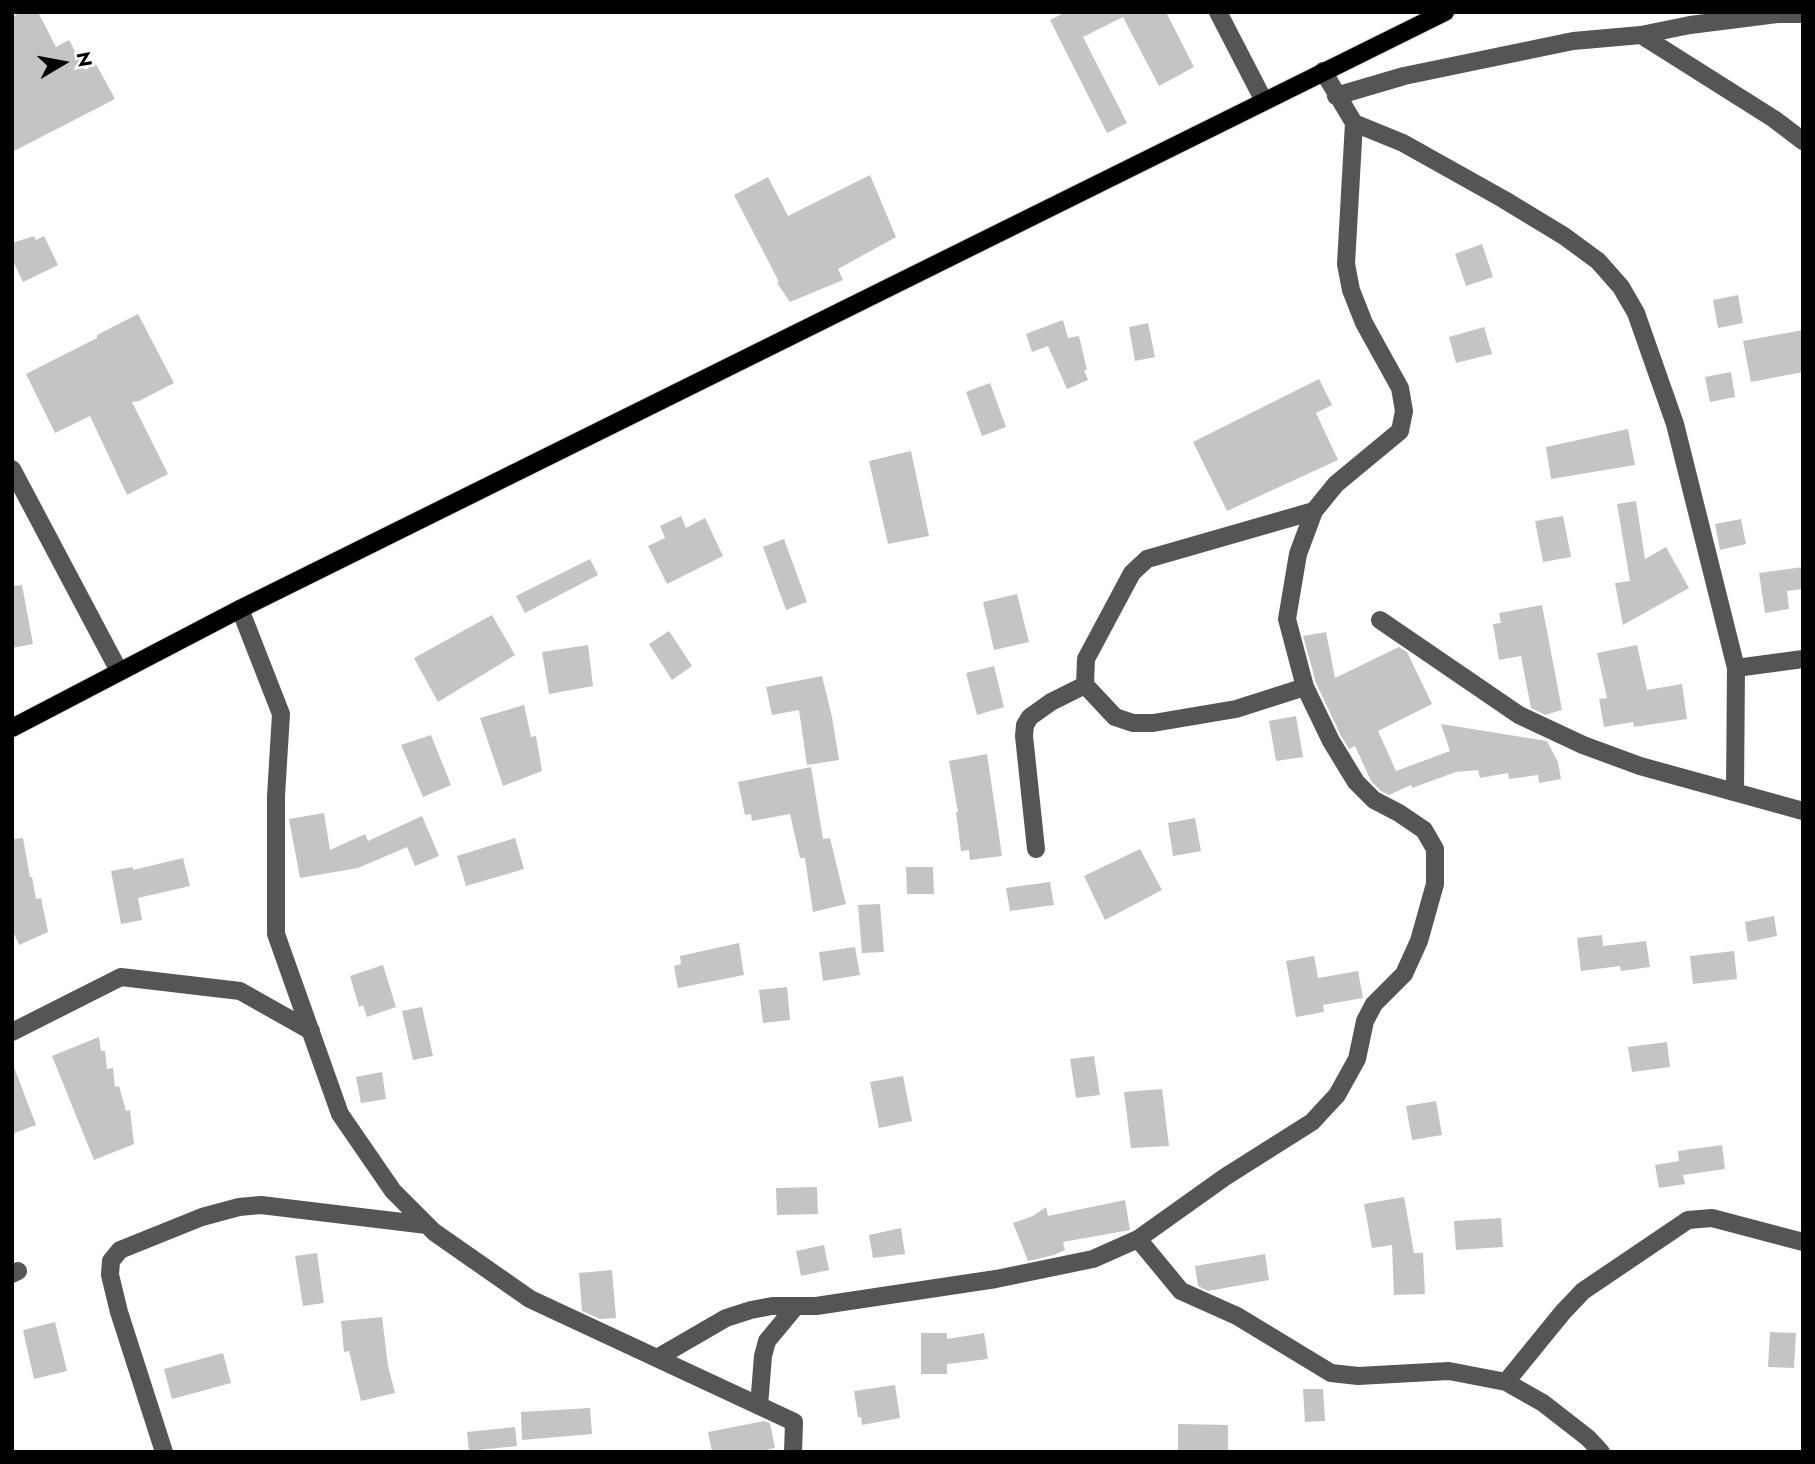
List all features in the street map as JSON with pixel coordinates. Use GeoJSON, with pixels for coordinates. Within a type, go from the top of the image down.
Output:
{"type":"FeatureCollection","features":[{"type":"Feature","properties":{"kind":"main road"},"geometry":{"type":"LineString","coordinates":[[12,728],[240,609],[1445,12]]}},
{"type":"Feature","properties":{"kind":"street"},"geometry":{"type":"LineString","coordinates":[[1219,12],[1264,101]]}},
{"type":"Feature","properties":{"kind":"street"},"geometry":{"type":"LineString","coordinates":[[1336,96],[1404,76],[1573,41],[1641,35],[1690,25],[1803,13]]}},
{"type":"Feature","properties":{"kind":"street"},"geometry":{"type":"LineString","coordinates":[[1641,35],[1774,118],[1803,141]]}},
{"type":"Feature","properties":{"kind":"street"},"geometry":{"type":"LineString","coordinates":[[1323,71],[1354,123],[1403,143],[1503,198],[1598,261],[1621,286],[1636,313],[1675,424],[1736,668],[1735,791]]}},
{"type":"Feature","properties":{"kind":"street"},"geometry":{"type":"LineString","coordinates":[[657,1358],[726,1318],[751,1310],[816,1306],[996,1279],[1093,1259],[1138,1239],[1225,1177],[1312,1122],[1337,1095],[1357,1059],[1365,1021],[1374,1004],[1404,974],[1419,941],[1435,884],[1435,849],[1424,830],[1374,800],[1356,782],[1331,741],[1305,687],[1287,619],[1298,554],[1314,511],[1336,484],[1400,430],[1404,411],[1400,388],[1364,323],[1351,289],[1346,264],[1354,123]]}},
{"type":"Feature","properties":{"kind":"street"},"geometry":{"type":"LineString","coordinates":[[12,469],[119,671]]}},
{"type":"Feature","properties":{"kind":"street"},"geometry":{"type":"LineString","coordinates":[[1305,687],[1236,709],[1153,723],[1133,723],[1115,717],[1085,685],[1086,659],[1132,573],[1147,559],[1314,511]]}},
{"type":"Feature","properties":{"kind":"street"},"geometry":{"type":"LineString","coordinates":[[240,609],[281,714],[276,796],[276,934],[340,1114],[393,1191],[427,1225],[530,1299],[794,1422],[793,1452]]}},
{"type":"Feature","properties":{"kind":"street"},"geometry":{"type":"LineString","coordinates":[[1380,620],[1519,715],[1583,745],[1640,766],[1803,811]]}},
{"type":"Feature","properties":{"kind":"street"},"geometry":{"type":"LineString","coordinates":[[1736,668],[1803,659]]}},
{"type":"Feature","properties":{"kind":"street"},"geometry":{"type":"LineString","coordinates":[[1036,849],[1025,725],[1030,717],[1051,702],[1085,685]]}},
{"type":"Feature","properties":{"kind":"street"},"geometry":{"type":"LineString","coordinates":[[12,1032],[121,977],[240,991],[311,1031]]}},
{"type":"Feature","properties":{"kind":"street"},"geometry":{"type":"LineString","coordinates":[[164,1452],[119,1312],[110,1275],[111,1261],[120,1250],[202,1217],[239,1207],[261,1205],[427,1225]]}},
{"type":"Feature","properties":{"kind":"street"},"geometry":{"type":"LineString","coordinates":[[1506,1382],[1583,1291],[1688,1220],[1712,1218],[1803,1242]]}},
{"type":"Feature","properties":{"kind":"street"},"geometry":{"type":"LineString","coordinates":[[1138,1239],[1181,1291],[1237,1316],[1331,1373],[1358,1376],[1449,1371],[1506,1382],[1543,1402],[1588,1438],[1601,1452]]}},
{"type":"Feature","properties":{"kind":"street"},"geometry":{"type":"LineString","coordinates":[[759,1406],[763,1356],[767,1341],[796,1306]]}},
{"type":"Feature","properties":{"kind":"building"},"geometry":{"type":"Polygon","coordinates":[[[22,12],[38,12],[56,47],[69,40],[85,70],[96,64],[115,99],[12,152],[12,17],[22,12]]]}},
{"type":"Feature","properties":{"kind":"building"},"geometry":{"type":"Polygon","coordinates":[[[1066,12],[1166,12],[1194,67],[1159,86],[1123,17],[1083,37],[1127,123],[1107,133],[1050,20],[1066,12]]]}},
{"type":"Feature","properties":{"kind":"building"},"geometry":{"type":"Polygon","coordinates":[[[870,175],[896,237],[838,269],[843,280],[790,302],[777,283],[779,282],[734,195],[768,177],[788,216],[870,175]]]}},
{"type":"Feature","properties":{"kind":"building"},"geometry":{"type":"Polygon","coordinates":[[[34,236],[36,240],[44,236],[58,265],[23,282],[12,259],[12,243],[34,236]]]}},
{"type":"Feature","properties":{"kind":"building"},"geometry":{"type":"Polygon","coordinates":[[[1482,244],[1493,277],[1466,286],[1455,254],[1482,244]]]}},
{"type":"Feature","properties":{"kind":"building"},"geometry":{"type":"Polygon","coordinates":[[[1738,295],[1743,323],[1718,328],[1713,300],[1738,295]]]}},
{"type":"Feature","properties":{"kind":"building"},"geometry":{"type":"Polygon","coordinates":[[[138,314],[174,383],[132,402],[168,474],[127,495],[90,416],[55,433],[26,374],[138,314]]]}},
{"type":"Feature","properties":{"kind":"building"},"geometry":{"type":"Polygon","coordinates":[[[1063,320],[1068,338],[1079,336],[1088,380],[1067,389],[1048,346],[1032,352],[1026,334],[1063,320]]]}},
{"type":"Feature","properties":{"kind":"building"},"geometry":{"type":"Polygon","coordinates":[[[1148,323],[1155,357],[1135,361],[1129,327],[1148,323]]]}},
{"type":"Feature","properties":{"kind":"building"},"geometry":{"type":"Polygon","coordinates":[[[1484,327],[1492,354],[1456,363],[1449,337],[1484,327]]]}},
{"type":"Feature","properties":{"kind":"building"},"geometry":{"type":"Polygon","coordinates":[[[1803,330],[1803,372],[1751,382],[1743,341],[1803,330]]]}},
{"type":"Feature","properties":{"kind":"building"},"geometry":{"type":"Polygon","coordinates":[[[1731,372],[1735,397],[1710,402],[1705,377],[1731,372]]]}},
{"type":"Feature","properties":{"kind":"building"},"geometry":{"type":"Polygon","coordinates":[[[1319,379],[1332,405],[1316,413],[1338,460],[1227,511],[1193,442],[1319,379]]]}},
{"type":"Feature","properties":{"kind":"building"},"geometry":{"type":"Polygon","coordinates":[[[990,383],[1006,427],[982,436],[966,392],[990,383]]]}},
{"type":"Feature","properties":{"kind":"building"},"geometry":{"type":"Polygon","coordinates":[[[1628,429],[1635,465],[1551,479],[1546,447],[1628,429]]]}},
{"type":"Feature","properties":{"kind":"building"},"geometry":{"type":"Polygon","coordinates":[[[911,451],[929,536],[888,544],[869,461],[911,451]]]}},
{"type":"Feature","properties":{"kind":"building"},"geometry":{"type":"Polygon","coordinates":[[[1636,501],[1645,559],[1666,547],[1689,588],[1623,625],[1615,583],[1630,581],[1617,504],[1636,501]]]}},
{"type":"Feature","properties":{"kind":"building"},"geometry":{"type":"Polygon","coordinates":[[[681,516],[686,528],[705,518],[723,556],[667,584],[648,546],[665,538],[660,526],[681,516]]]}},
{"type":"Feature","properties":{"kind":"building"},"geometry":{"type":"Polygon","coordinates":[[[1563,516],[1571,557],[1543,562],[1535,521],[1563,516]]]}},
{"type":"Feature","properties":{"kind":"building"},"geometry":{"type":"Polygon","coordinates":[[[1741,519],[1746,544],[1720,550],[1715,524],[1741,519]]]}},
{"type":"Feature","properties":{"kind":"building"},"geometry":{"type":"Polygon","coordinates":[[[784,539],[807,602],[786,610],[763,547],[784,539]]]}},
{"type":"Feature","properties":{"kind":"building"},"geometry":{"type":"Polygon","coordinates":[[[590,559],[598,575],[525,613],[516,596],[590,559]]]}},
{"type":"Feature","properties":{"kind":"building"},"geometry":{"type":"Polygon","coordinates":[[[1803,567],[1803,589],[1787,591],[1789,609],[1765,613],[1759,573],[1803,567]]]}},
{"type":"Feature","properties":{"kind":"building"},"geometry":{"type":"Polygon","coordinates":[[[22,585],[33,644],[12,648],[12,586],[22,585]]]}},
{"type":"Feature","properties":{"kind":"building"},"geometry":{"type":"Polygon","coordinates":[[[1017,594],[1029,642],[994,650],[983,602],[1017,594]]]}},
{"type":"Feature","properties":{"kind":"building"},"geometry":{"type":"Polygon","coordinates":[[[1542,605],[1562,710],[1545,715],[1531,708],[1521,656],[1499,660],[1493,624],[1501,623],[1499,613],[1542,605]]]}},
{"type":"Feature","properties":{"kind":"building"},"geometry":{"type":"Polygon","coordinates":[[[492,615],[515,655],[438,702],[414,658],[492,615]]]}},
{"type":"Feature","properties":{"kind":"building"},"geometry":{"type":"Polygon","coordinates":[[[669,631],[692,666],[672,680],[649,644],[669,631]]]}},
{"type":"Feature","properties":{"kind":"building"},"geometry":{"type":"Polygon","coordinates":[[[1326,632],[1335,678],[1399,647],[1407,652],[1432,704],[1378,731],[1396,771],[1450,751],[1441,724],[1547,741],[1558,762],[1561,779],[1539,783],[1538,775],[1509,779],[1508,773],[1480,778],[1478,770],[1456,772],[1412,788],[1411,785],[1389,795],[1381,791],[1371,781],[1355,746],[1349,749],[1341,736],[1316,683],[1303,636],[1326,632]]]}},
{"type":"Feature","properties":{"kind":"building"},"geometry":{"type":"Polygon","coordinates":[[[588,645],[593,686],[549,694],[542,652],[588,645]]]}},
{"type":"Feature","properties":{"kind":"building"},"geometry":{"type":"Polygon","coordinates":[[[1637,645],[1647,690],[1682,684],[1687,719],[1634,727],[1633,722],[1604,727],[1599,699],[1607,698],[1597,653],[1637,645]]]}},
{"type":"Feature","properties":{"kind":"building"},"geometry":{"type":"Polygon","coordinates":[[[994,666],[1004,707],[977,715],[966,673],[994,666]]]}},
{"type":"Feature","properties":{"kind":"building"},"geometry":{"type":"Polygon","coordinates":[[[822,676],[839,760],[807,765],[799,710],[772,715],[766,687],[822,676]]]}},
{"type":"Feature","properties":{"kind":"building"},"geometry":{"type":"Polygon","coordinates":[[[524,705],[531,737],[536,736],[542,771],[503,786],[480,718],[524,705]]]}},
{"type":"Feature","properties":{"kind":"building"},"geometry":{"type":"Polygon","coordinates":[[[1296,716],[1303,757],[1276,761],[1269,721],[1296,716]]]}},
{"type":"Feature","properties":{"kind":"building"},"geometry":{"type":"Polygon","coordinates":[[[431,735],[451,785],[423,797],[401,745],[431,735]]]}},
{"type":"Feature","properties":{"kind":"building"},"geometry":{"type":"Polygon","coordinates":[[[987,754],[1002,856],[970,860],[969,850],[961,851],[958,812],[949,761],[987,754]]]}},
{"type":"Feature","properties":{"kind":"building"},"geometry":{"type":"Polygon","coordinates":[[[811,767],[823,839],[830,838],[846,904],[813,912],[805,858],[800,858],[790,814],[752,821],[751,814],[745,815],[738,782],[811,767]]]}},
{"type":"Feature","properties":{"kind":"building"},"geometry":{"type":"Polygon","coordinates":[[[324,813],[330,850],[365,834],[368,841],[422,816],[439,856],[415,866],[407,847],[358,868],[300,878],[289,819],[324,813]]]}},
{"type":"Feature","properties":{"kind":"building"},"geometry":{"type":"Polygon","coordinates":[[[1195,818],[1201,851],[1173,856],[1168,823],[1195,818]]]}},
{"type":"Feature","properties":{"kind":"building"},"geometry":{"type":"Polygon","coordinates":[[[23,838],[30,877],[36,899],[41,898],[48,932],[19,945],[12,929],[12,839],[23,838]]]}},
{"type":"Feature","properties":{"kind":"building"},"geometry":{"type":"Polygon","coordinates":[[[515,838],[524,869],[466,886],[457,856],[515,838]]]}},
{"type":"Feature","properties":{"kind":"building"},"geometry":{"type":"Polygon","coordinates":[[[1140,849],[1162,890],[1105,920],[1084,876],[1140,849]]]}},
{"type":"Feature","properties":{"kind":"building"},"geometry":{"type":"Polygon","coordinates":[[[183,858],[190,886],[138,898],[142,920],[121,924],[111,871],[133,867],[133,870],[183,858]]]}},
{"type":"Feature","properties":{"kind":"building"},"geometry":{"type":"Polygon","coordinates":[[[906,867],[933,867],[934,894],[907,894],[906,867]]]}},
{"type":"Feature","properties":{"kind":"building"},"geometry":{"type":"Polygon","coordinates":[[[1050,882],[1054,905],[1010,911],[1006,888],[1050,882]]]}},
{"type":"Feature","properties":{"kind":"building"},"geometry":{"type":"Polygon","coordinates":[[[880,904],[884,952],[862,953],[858,905],[880,904]]]}},
{"type":"Feature","properties":{"kind":"building"},"geometry":{"type":"Polygon","coordinates":[[[1774,916],[1777,936],[1748,942],[1745,922],[1774,916]]]}},
{"type":"Feature","properties":{"kind":"building"},"geometry":{"type":"Polygon","coordinates":[[[1602,935],[1603,946],[1646,941],[1650,967],[1621,971],[1620,966],[1581,971],[1577,938],[1602,935]]]}},
{"type":"Feature","properties":{"kind":"building"},"geometry":{"type":"Polygon","coordinates":[[[739,943],[744,975],[678,988],[674,966],[681,964],[680,956],[739,943]]]}},
{"type":"Feature","properties":{"kind":"building"},"geometry":{"type":"Polygon","coordinates":[[[855,947],[860,975],[823,981],[819,952],[855,947]]]}},
{"type":"Feature","properties":{"kind":"building"},"geometry":{"type":"Polygon","coordinates":[[[1734,951],[1737,979],[1693,984],[1690,956],[1734,951]]]}},
{"type":"Feature","properties":{"kind":"building"},"geometry":{"type":"Polygon","coordinates":[[[1314,956],[1318,978],[1358,971],[1363,998],[1323,1005],[1324,1012],[1296,1017],[1286,961],[1314,956]]]}},
{"type":"Feature","properties":{"kind":"building"},"geometry":{"type":"Polygon","coordinates":[[[383,965],[396,1007],[367,1017],[363,1005],[359,1007],[350,976],[383,965]]]}},
{"type":"Feature","properties":{"kind":"building"},"geometry":{"type":"Polygon","coordinates":[[[787,987],[790,1020],[763,1023],[759,990],[787,987]]]}},
{"type":"Feature","properties":{"kind":"building"},"geometry":{"type":"Polygon","coordinates":[[[422,1007],[433,1056],[413,1060],[402,1011],[422,1007]]]}},
{"type":"Feature","properties":{"kind":"building"},"geometry":{"type":"Polygon","coordinates":[[[99,1037],[101,1051],[105,1051],[107,1069],[113,1068],[115,1087],[119,1086],[126,1111],[130,1110],[134,1144],[94,1160],[52,1056],[99,1037]]]}},
{"type":"Feature","properties":{"kind":"building"},"geometry":{"type":"Polygon","coordinates":[[[1667,1042],[1670,1067],[1632,1072],[1628,1047],[1667,1042]]]}},
{"type":"Feature","properties":{"kind":"building"},"geometry":{"type":"Polygon","coordinates":[[[1094,1056],[1100,1095],[1076,1098],[1070,1059],[1094,1056]]]}},
{"type":"Feature","properties":{"kind":"building"},"geometry":{"type":"Polygon","coordinates":[[[12,1067],[36,1125],[12,1134],[12,1067]]]}},
{"type":"Feature","properties":{"kind":"building"},"geometry":{"type":"Polygon","coordinates":[[[382,1072],[386,1099],[361,1103],[356,1077],[382,1072]]]}},
{"type":"Feature","properties":{"kind":"building"},"geometry":{"type":"Polygon","coordinates":[[[903,1076],[912,1121],[879,1128],[870,1082],[903,1076]]]}},
{"type":"Feature","properties":{"kind":"building"},"geometry":{"type":"Polygon","coordinates":[[[1162,1089],[1169,1146],[1131,1148],[1124,1092],[1162,1089]]]}},
{"type":"Feature","properties":{"kind":"building"},"geometry":{"type":"Polygon","coordinates":[[[1436,1101],[1442,1135],[1412,1140],[1406,1106],[1436,1101]]]}},
{"type":"Feature","properties":{"kind":"building"},"geometry":{"type":"Polygon","coordinates":[[[1722,1145],[1725,1169],[1683,1175],[1685,1184],[1659,1188],[1655,1165],[1679,1161],[1678,1151],[1722,1145]]]}},
{"type":"Feature","properties":{"kind":"building"},"geometry":{"type":"Polygon","coordinates":[[[817,1187],[818,1214],[777,1215],[776,1188],[817,1187]]]}},
{"type":"Feature","properties":{"kind":"building"},"geometry":{"type":"Polygon","coordinates":[[[1404,1197],[1414,1253],[1423,1253],[1425,1294],[1394,1295],[1392,1245],[1372,1248],[1364,1204],[1404,1197]]]}},
{"type":"Feature","properties":{"kind":"building"},"geometry":{"type":"Polygon","coordinates":[[[1125,1200],[1130,1230],[1063,1242],[1065,1250],[1028,1261],[1013,1223],[1033,1216],[1046,1207],[1048,1216],[1125,1200]]]}},
{"type":"Feature","properties":{"kind":"building"},"geometry":{"type":"Polygon","coordinates":[[[1501,1218],[1503,1247],[1456,1250],[1454,1221],[1501,1218]]]}},
{"type":"Feature","properties":{"kind":"building"},"geometry":{"type":"Polygon","coordinates":[[[901,1228],[905,1254],[873,1258],[869,1235],[901,1228]]]}},
{"type":"Feature","properties":{"kind":"building"},"geometry":{"type":"Polygon","coordinates":[[[824,1245],[829,1270],[801,1276],[796,1251],[824,1245]]]}},
{"type":"Feature","properties":{"kind":"building"},"geometry":{"type":"Polygon","coordinates":[[[317,1253],[324,1303],[303,1306],[295,1256],[317,1253]]]}},
{"type":"Feature","properties":{"kind":"building"},"geometry":{"type":"Polygon","coordinates":[[[1265,1254],[1269,1280],[1208,1291],[1198,1286],[1195,1266],[1265,1254]]]}},
{"type":"Feature","properties":{"kind":"building"},"geometry":{"type":"Polygon","coordinates":[[[612,1270],[616,1318],[600,1319],[582,1311],[579,1273],[612,1270]]]}},
{"type":"Feature","properties":{"kind":"building"},"geometry":{"type":"Polygon","coordinates":[[[382,1317],[388,1366],[395,1393],[361,1401],[349,1351],[344,1352],[341,1321],[382,1317]]]}},
{"type":"Feature","properties":{"kind":"building"},"geometry":{"type":"Polygon","coordinates":[[[55,1322],[67,1371],[34,1379],[23,1330],[55,1322]]]}},
{"type":"Feature","properties":{"kind":"building"},"geometry":{"type":"Polygon","coordinates":[[[1770,1332],[1796,1333],[1794,1368],[1768,1367],[1770,1332]]]}},
{"type":"Feature","properties":{"kind":"building"},"geometry":{"type":"Polygon","coordinates":[[[921,1333],[947,1333],[947,1339],[984,1333],[988,1359],[947,1364],[947,1374],[921,1374],[921,1333]]]}},
{"type":"Feature","properties":{"kind":"building"},"geometry":{"type":"Polygon","coordinates":[[[223,1353],[231,1383],[172,1399],[164,1369],[223,1353]]]}},
{"type":"Feature","properties":{"kind":"building"},"geometry":{"type":"Polygon","coordinates":[[[895,1385],[900,1418],[862,1425],[854,1391],[895,1385]]]}},
{"type":"Feature","properties":{"kind":"building"},"geometry":{"type":"Polygon","coordinates":[[[1303,1389],[1323,1389],[1325,1421],[1305,1422],[1303,1389]]]}},
{"type":"Feature","properties":{"kind":"building"},"geometry":{"type":"Polygon","coordinates":[[[590,1408],[592,1434],[522,1440],[521,1412],[590,1408]]]}},
{"type":"Feature","properties":{"kind":"building"},"geometry":{"type":"Polygon","coordinates":[[[764,1421],[770,1423],[775,1448],[757,1452],[712,1452],[708,1432],[764,1421]]]}},
{"type":"Feature","properties":{"kind":"building"},"geometry":{"type":"Polygon","coordinates":[[[1178,1424],[1228,1425],[1228,1452],[1178,1452],[1178,1424]]]}},
{"type":"Feature","properties":{"kind":"building"},"geometry":{"type":"Polygon","coordinates":[[[515,1427],[517,1446],[469,1451],[467,1432],[515,1427]]]}}]}
